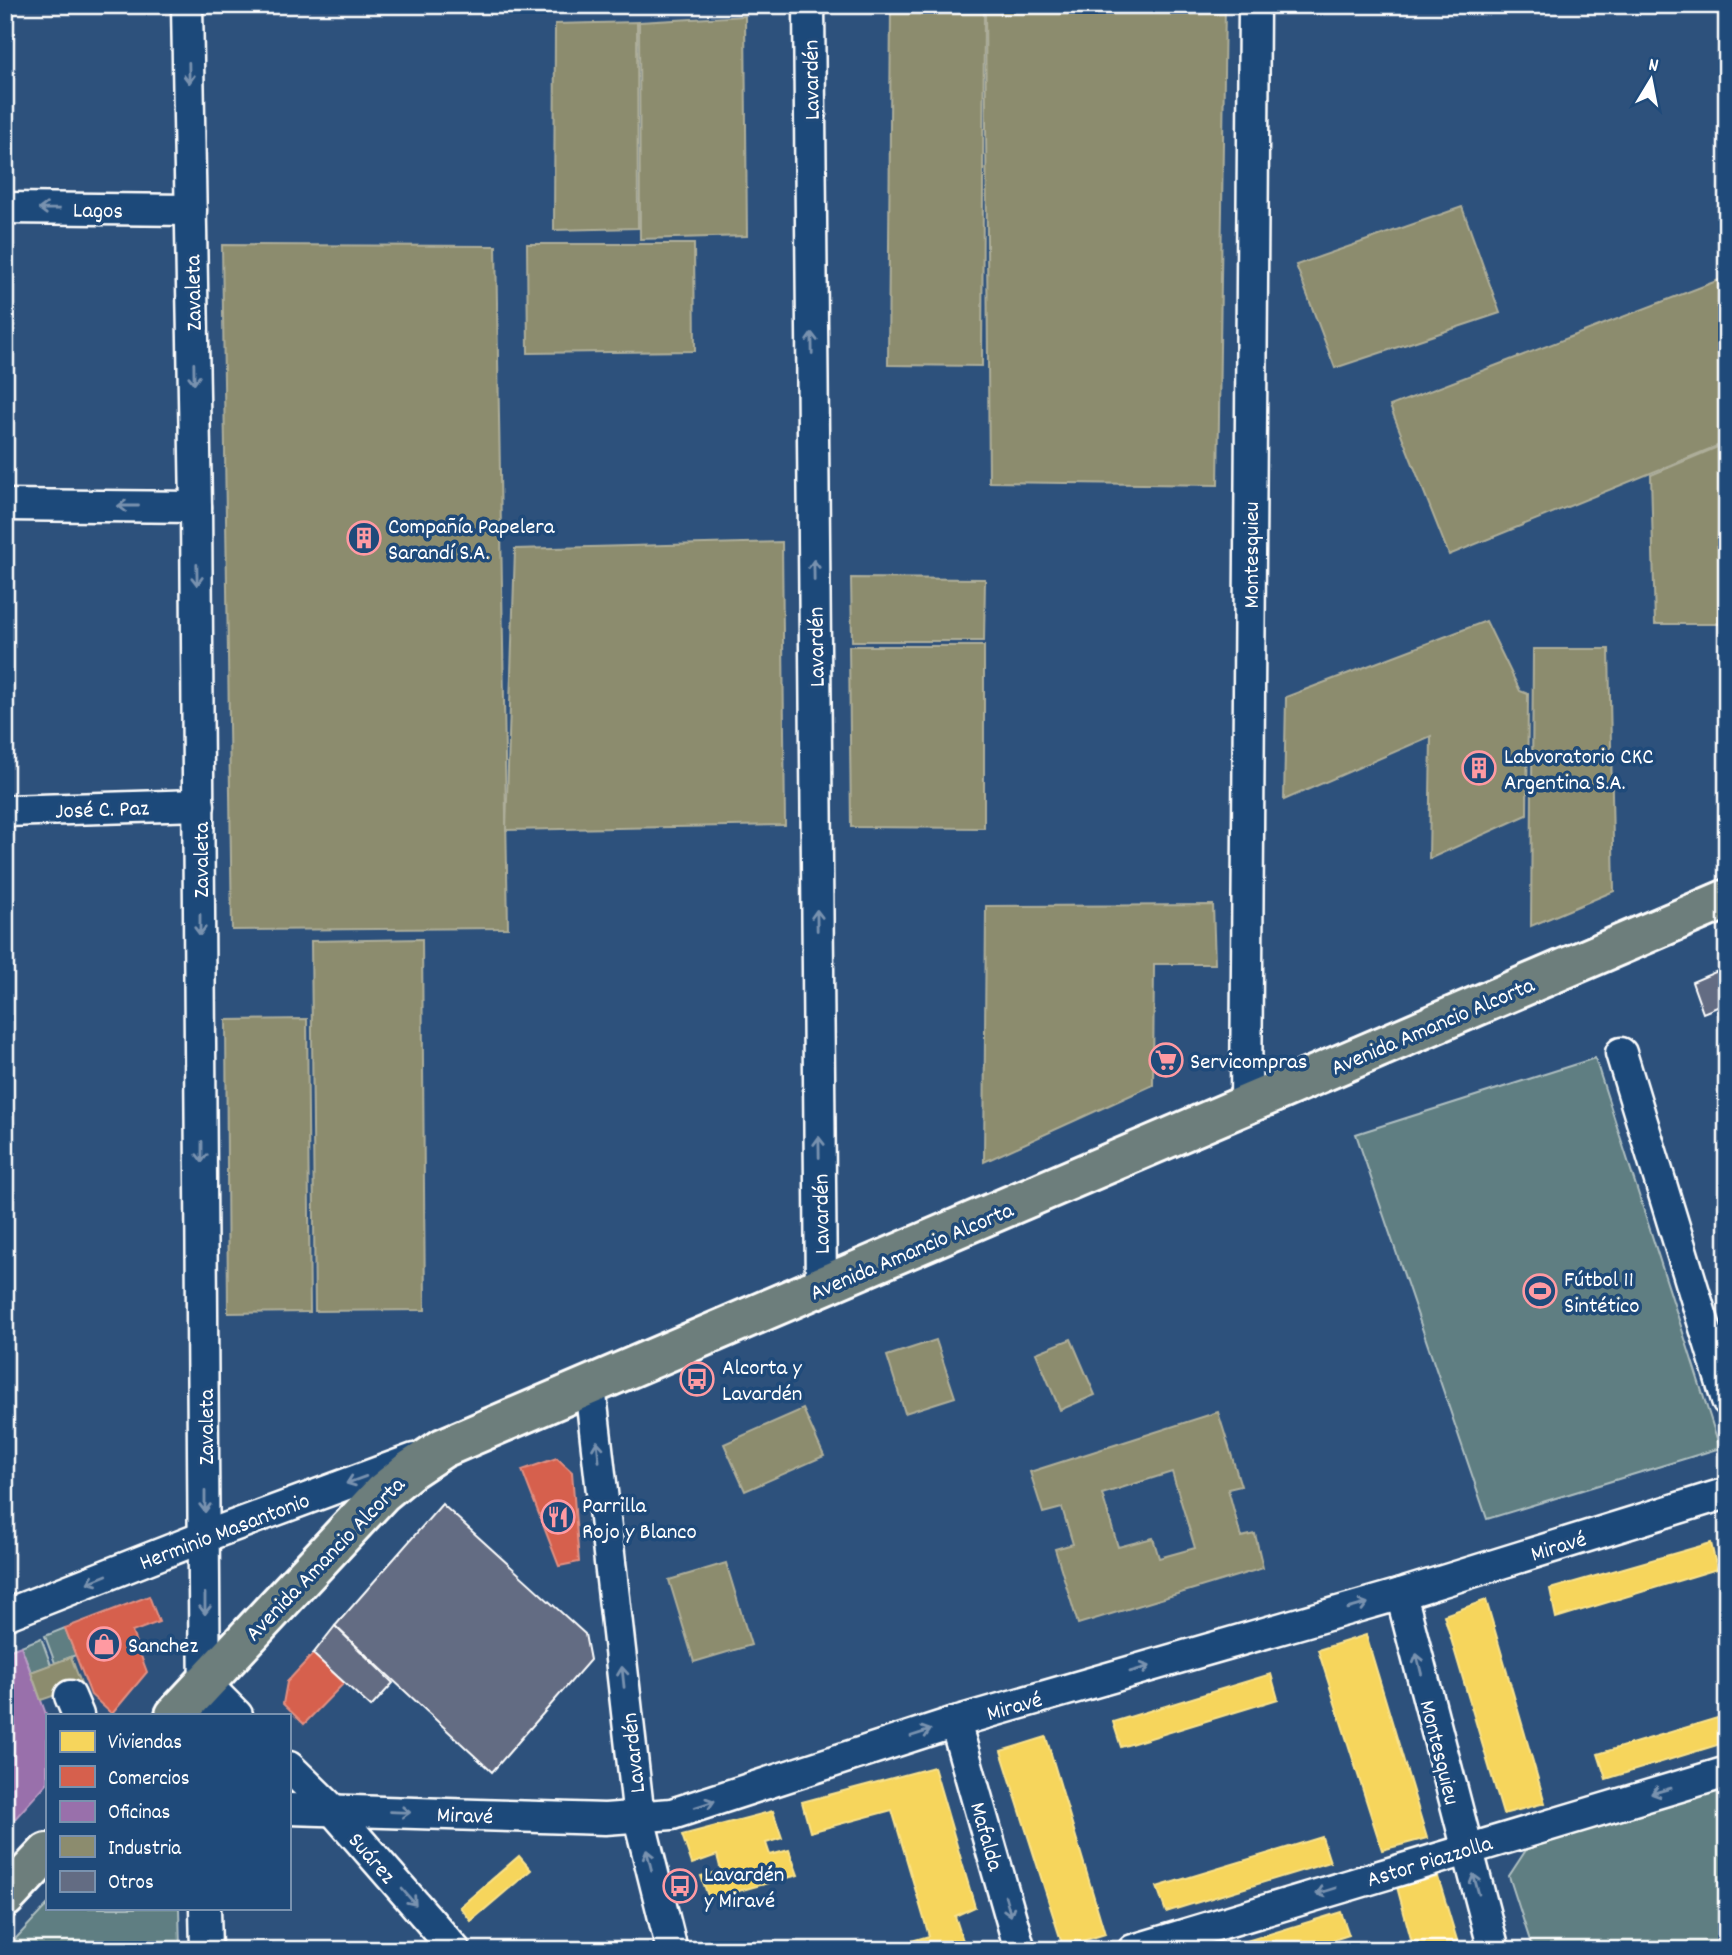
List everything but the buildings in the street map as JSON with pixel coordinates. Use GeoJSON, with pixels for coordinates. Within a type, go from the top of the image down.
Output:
{"type":"FeatureCollection","features":[{"type":"Feature","properties":{"kind":"main road","name":"Avenida Amancio Alcorta"},"geometry":{"type":"LineString","coordinates":[[177,1714],[205,1699],[382,1493],[410,1469],[443,1448],[821,1289],[1727,899]]}},
{"type":"Feature","properties":{"kind":"main road"},"geometry":{"type":"LineString","coordinates":[[5,1898],[46,1854]]}},
{"type":"Feature","properties":{"kind":"street","name":"Zavaleta"},"geometry":{"type":"LineString","coordinates":[[187,5],[196,506],[206,1536],[205,1699]]}},
{"type":"Feature","properties":{"kind":"street","name":"Lavardén"},"geometry":{"type":"LineString","coordinates":[[809,5],[821,1289]]}},
{"type":"Feature","properties":{"kind":"street","name":"Montesquieu"},"geometry":{"type":"LineString","coordinates":[[1246,1105],[1254,5]]}},
{"type":"Feature","properties":{"kind":"street","name":"Lagos"},"geometry":{"type":"LineString","coordinates":[[5,208],[191,210]]}},
{"type":"Feature","properties":{"kind":"street"},"geometry":{"type":"LineString","coordinates":[[5,505],[196,506]]}},
{"type":"Feature","properties":{"kind":"street","name":"José C. Paz"},"geometry":{"type":"LineString","coordinates":[[5,811],[199,805]]}},
{"type":"Feature","properties":{"kind":"street"},"geometry":{"type":"LineString","coordinates":[[1621,1052],[1727,1400]]}},
{"type":"Feature","properties":{"kind":"street","name":"Lavardén"},"geometry":{"type":"LineString","coordinates":[[590,1386],[639,1818],[673,1950]]}},
{"type":"Feature","properties":{"kind":"street","name":"Herminio Masantonio"},"geometry":{"type":"LineString","coordinates":[[5,1615],[206,1536],[443,1448]]}},
{"type":"Feature","properties":{"kind":"street","name":"Miravé"},"geometry":{"type":"LineString","coordinates":[[290,1809],[639,1818],[672,1815],[955,1722],[1401,1594],[1727,1493]]}},
{"type":"Feature","properties":{"kind":"street","name":"Montesquieu"},"geometry":{"type":"LineString","coordinates":[[1401,1594],[1494,1950]]}},
{"type":"Feature","properties":{"kind":"street"},"geometry":{"type":"LineString","coordinates":[[205,1699],[235,1714]]}},
{"type":"Feature","properties":{"kind":"street","name":"Mafalda"},"geometry":{"type":"LineString","coordinates":[[955,1722],[1020,1950]]}},
{"type":"Feature","properties":{"kind":"street","name":"Suárez"},"geometry":{"type":"LineString","coordinates":[[290,1767],[332,1809],[455,1950]]}},
{"type":"Feature","properties":{"kind":"street","name":"Astor Piazzolla"},"geometry":{"type":"LineString","coordinates":[[1133,1950],[1727,1772]]}},
{"type":"Feature","properties":{"kind":"street"},"geometry":{"type":"LineString","coordinates":[[205,1910],[206,1950]]}},
{"type":"Feature","properties":{"kind":"green space","name":"Fútbol 11 Sintético"},"geometry":{"type":"Polygon","coordinates":[[[1595,1058],[1720,1448],[1487,1519],[1356,1134],[1595,1058]]]}},
{"type":"Feature","properties":{"kind":"green space"},"geometry":{"type":"Polygon","coordinates":[[[65,1628],[76,1655],[55,1663],[45,1636],[65,1628]]]}},
{"type":"Feature","properties":{"kind":"green space"},"geometry":{"type":"Polygon","coordinates":[[[41,1638],[51,1665],[31,1672],[21,1646],[41,1638]]]}},
{"type":"Feature","properties":{"kind":"green space"},"geometry":{"type":"Polygon","coordinates":[[[1727,1788],[1727,1950],[1533,1950],[1509,1876],[1528,1847],[1727,1788]]]}},
{"type":"Feature","properties":{"kind":"green space"},"geometry":{"type":"Polygon","coordinates":[[[46,1906],[46,1910],[179,1910],[180,1950],[5,1950],[46,1906]]]}},
{"type":"Feature","properties":{"kind":"place","name":"Compañía Papelera Sarandí S.A."},"geometry":{"type":"Point","coordinates":[364,538]}},
{"type":"Feature","properties":{"kind":"place","name":"Labvoratorio CKC Argentina S.A."},"geometry":{"type":"Point","coordinates":[1479,768]}},
{"type":"Feature","properties":{"kind":"place","name":"Servicompras"},"geometry":{"type":"Point","coordinates":[1166,1060]}},
{"type":"Feature","properties":{"kind":"place","name":"Fútbol 11 Sintético"},"geometry":{"type":"Point","coordinates":[1540,1291]}},
{"type":"Feature","properties":{"kind":"place","name":"Alcorta y Lavardén"},"geometry":{"type":"Point","coordinates":[697,1379]}},
{"type":"Feature","properties":{"kind":"place","name":"Parrilla Rojo y Blanco"},"geometry":{"type":"Point","coordinates":[558,1517]}},
{"type":"Feature","properties":{"kind":"place","name":"Sanchez"},"geometry":{"type":"Point","coordinates":[104,1644]}},
{"type":"Feature","properties":{"kind":"place","name":"Lavardén y Miravé"},"geometry":{"type":"Point","coordinates":[680,1886]}}]}
